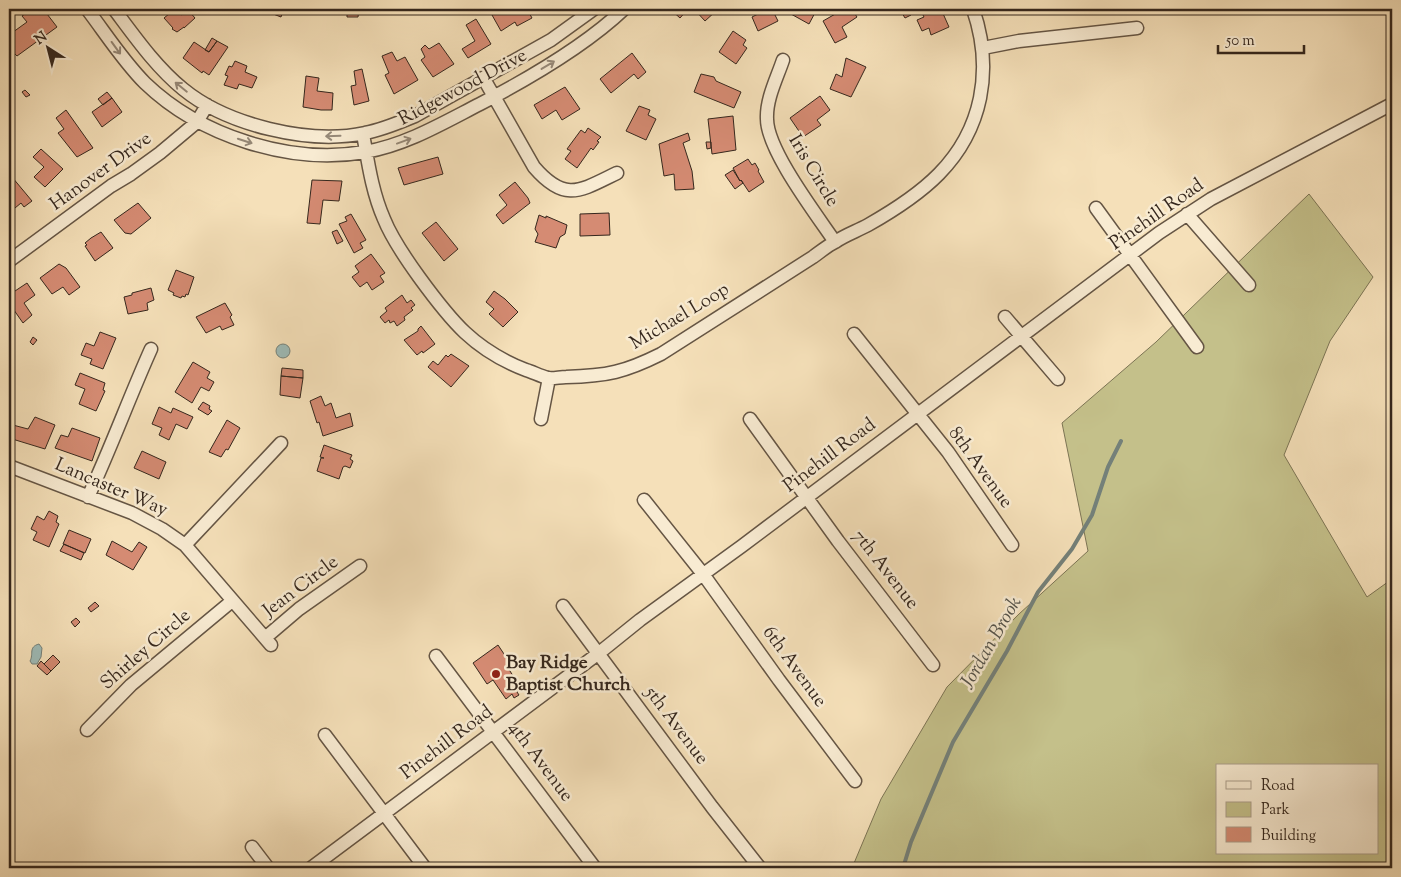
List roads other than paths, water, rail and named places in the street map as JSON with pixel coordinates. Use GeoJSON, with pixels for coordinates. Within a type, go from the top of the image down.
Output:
{"type":"FeatureCollection","features":[{"type":"Feature","properties":{"kind":"street","name":"Ridgewood Drive"},"geometry":{"type":"LineString","coordinates":[[87,9],[126,62],[144,82],[165,100],[197,122],[250,143],[301,154],[326,156],[366,152],[411,139],[494,97],[591,37],[624,9]]}},
{"type":"Feature","properties":{"kind":"street","name":"Ridgewood Drive"},"geometry":{"type":"LineString","coordinates":[[114,9],[165,72],[185,91],[206,105],[232,116],[282,132],[332,136],[363,134],[393,126],[415,116],[551,40],[594,9]]}},
{"type":"Feature","properties":{"kind":"street","name":"Michael Loop"},"geometry":{"type":"LineString","coordinates":[[363,134],[374,190],[388,229],[410,265],[443,310],[482,347],[505,361],[549,378],[592,377],[640,364],[661,354],[834,242],[869,224],[909,199],[938,177],[954,159],[976,115],[984,78],[982,48],[973,9]]}},
{"type":"Feature","properties":{"kind":"street"},"geometry":{"type":"LineString","coordinates":[[982,48],[1019,41],[1137,28]]}},
{"type":"Feature","properties":{"kind":"street","name":"Iris Circle"},"geometry":{"type":"LineString","coordinates":[[783,60],[769,104],[768,132],[780,157],[834,242]]}},
{"type":"Feature","properties":{"kind":"street"},"geometry":{"type":"LineString","coordinates":[[484,79],[534,167],[554,186],[566,190],[579,191],[617,173]]}},
{"type":"Feature","properties":{"kind":"street","name":"Pinehill Road"},"geometry":{"type":"LineString","coordinates":[[311,868],[1131,254],[1219,194],[1392,104]]}},
{"type":"Feature","properties":{"kind":"street","name":"Hanover Drive"},"geometry":{"type":"LineString","coordinates":[[9,261],[111,186],[131,174],[197,122],[206,105]]}},
{"type":"Feature","properties":{"kind":"street"},"geometry":{"type":"LineString","coordinates":[[1096,208],[1198,348]]}},
{"type":"Feature","properties":{"kind":"street"},"geometry":{"type":"LineString","coordinates":[[1188,214],[1249,285]]}},
{"type":"Feature","properties":{"kind":"street"},"geometry":{"type":"LineString","coordinates":[[1005,318],[1058,380]]}},
{"type":"Feature","properties":{"kind":"street","name":"8th Avenue"},"geometry":{"type":"LineString","coordinates":[[854,334],[948,452],[1012,546]]}},
{"type":"Feature","properties":{"kind":"street"},"geometry":{"type":"LineString","coordinates":[[88,497],[108,456],[134,386],[151,349]]}},
{"type":"Feature","properties":{"kind":"street"},"geometry":{"type":"LineString","coordinates":[[542,419],[549,378]]}},
{"type":"Feature","properties":{"kind":"street","name":"7th Avenue"},"geometry":{"type":"LineString","coordinates":[[750,419],[933,665]]}},
{"type":"Feature","properties":{"kind":"street"},"geometry":{"type":"LineString","coordinates":[[185,545],[281,443]]}},
{"type":"Feature","properties":{"kind":"street","name":"Lancaster Way"},"geometry":{"type":"LineString","coordinates":[[9,466],[132,513],[162,529],[185,545],[268,642]]}},
{"type":"Feature","properties":{"kind":"street","name":"6th Avenue"},"geometry":{"type":"LineString","coordinates":[[644,500],[703,574],[855,781]]}},
{"type":"Feature","properties":{"kind":"street","name":"Jean Circle"},"geometry":{"type":"LineString","coordinates":[[268,642],[299,609],[360,566]]}},
{"type":"Feature","properties":{"kind":"street","name":"Shirley Circle"},"geometry":{"type":"LineString","coordinates":[[87,730],[131,685],[232,601]]}},
{"type":"Feature","properties":{"kind":"street","name":"5th Avenue"},"geometry":{"type":"LineString","coordinates":[[563,606],[600,653],[712,807],[760,868]]}},
{"type":"Feature","properties":{"kind":"street","name":"4th Avenue"},"geometry":{"type":"LineString","coordinates":[[436,656],[595,868]]}},
{"type":"Feature","properties":{"kind":"street"},"geometry":{"type":"LineString","coordinates":[[325,735],[425,868]]}},
{"type":"Feature","properties":{"kind":"street"},"geometry":{"type":"LineString","coordinates":[[252,847],[268,868]]}},
{"type":"Feature","properties":{"kind":"water"},"geometry":{"type":"Polygon","coordinates":[[[280,344],[286,344],[290,351],[286,358],[280,358],[276,354],[276,348],[280,344]]]}},
{"type":"Feature","properties":{"kind":"water"},"geometry":{"type":"Polygon","coordinates":[[[39,644],[42,648],[41,657],[37,664],[32,664],[30,661],[32,649],[39,644]]]}},
{"type":"Feature","properties":{"kind":"waterway","name":"Jordan Brook"},"geometry":{"type":"LineString","coordinates":[[903,868],[911,842],[953,742],[1007,651],[1038,592],[1072,549],[1092,515],[1108,467],[1121,441]]}},
{"type":"Feature","properties":{"kind":"place","name":"Bay Ridge Baptist Church"},"geometry":{"type":"Point","coordinates":[496,674]}}]}
